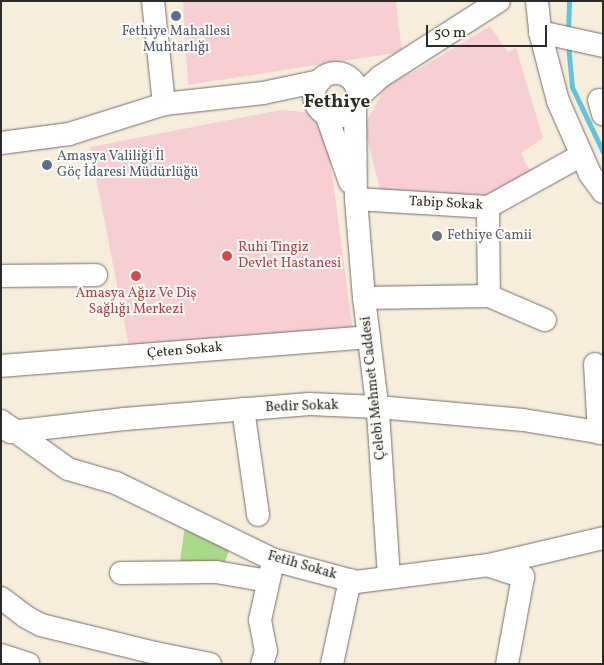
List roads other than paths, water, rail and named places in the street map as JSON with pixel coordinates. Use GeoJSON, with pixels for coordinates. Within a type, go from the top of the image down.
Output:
{"type":"FeatureCollection","features":[{"type":"Feature","properties":{"kind":"street"},"geometry":{"type":"LineString","coordinates":[[152,1],[164,104]]}},
{"type":"Feature","properties":{"kind":"street"},"geometry":{"type":"LineString","coordinates":[[263,93],[301,100],[340,117],[347,114],[354,93],[499,1]]}},
{"type":"Feature","properties":{"kind":"street"},"geometry":{"type":"LineString","coordinates":[[537,1],[571,39],[558,101],[593,166],[603,192]]}},
{"type":"Feature","properties":{"kind":"street"},"geometry":{"type":"LineString","coordinates":[[1,144],[69,134],[164,104],[263,93],[320,81],[336,73],[354,93]]}},
{"type":"Feature","properties":{"kind":"street"},"geometry":{"type":"LineString","coordinates":[[320,81],[315,90],[322,110]]}},
{"type":"Feature","properties":{"kind":"street","name":"Çelebi Mehmet Caddesi"},"geometry":{"type":"LineString","coordinates":[[354,93],[356,199],[364,298],[378,407],[389,577]]}},
{"type":"Feature","properties":{"kind":"street","name":"Çelebi Mehmet Caddesi"},"geometry":{"type":"LineString","coordinates":[[322,110],[356,199]]}},
{"type":"Feature","properties":{"kind":"street","name":"Tabip Sokak"},"geometry":{"type":"LineString","coordinates":[[356,199],[488,208],[593,166]]}},
{"type":"Feature","properties":{"kind":"street"},"geometry":{"type":"LineString","coordinates":[[488,208],[489,296]]}},
{"type":"Feature","properties":{"kind":"street"},"geometry":{"type":"LineString","coordinates":[[1,276],[96,275]]}},
{"type":"Feature","properties":{"kind":"street"},"geometry":{"type":"LineString","coordinates":[[364,298],[489,296],[545,320]]}},
{"type":"Feature","properties":{"kind":"street","name":"Çeten Sokak"},"geometry":{"type":"LineString","coordinates":[[1,366],[369,336]]}},
{"type":"Feature","properties":{"kind":"street"},"geometry":{"type":"LineString","coordinates":[[595,364],[601,433]]}},
{"type":"Feature","properties":{"kind":"street","name":"Bedir Sokak"},"geometry":{"type":"LineString","coordinates":[[6,429],[308,404],[378,407],[523,420],[601,433]]}},
{"type":"Feature","properties":{"kind":"street"},"geometry":{"type":"LineString","coordinates":[[242,409],[258,515]]}},
{"type":"Feature","properties":{"kind":"street","name":"Fetih Sokak"},"geometry":{"type":"LineString","coordinates":[[6,429],[68,469],[116,483],[268,562],[356,582],[489,566],[603,538]]}},
{"type":"Feature","properties":{"kind":"street"},"geometry":{"type":"LineString","coordinates":[[120,573],[216,572],[268,562],[260,620],[266,650],[262,664]]}},
{"type":"Feature","properties":{"kind":"street"},"geometry":{"type":"LineString","coordinates":[[489,566],[523,577],[507,664]]}},
{"type":"Feature","properties":{"kind":"street"},"geometry":{"type":"LineString","coordinates":[[332,664],[350,580]]}},
{"type":"Feature","properties":{"kind":"street"},"geometry":{"type":"LineString","coordinates":[[1,598],[26,617],[41,625],[160,658],[210,664]]}},
{"type":"Feature","properties":{"kind":"street"},"geometry":{"type":"LineString","coordinates":[[1,655],[29,664]]}},
{"type":"Feature","properties":{"kind":"waterway"},"geometry":{"type":"LineString","coordinates":[[568,33],[569,1]]}},
{"type":"Feature","properties":{"kind":"waterway"},"geometry":{"type":"LineString","coordinates":[[568,44],[572,87],[603,152]]}},
{"type":"Feature","properties":{"kind":"place","name":"Fethiye Mahallesi Muhtarlığı"},"geometry":{"type":"Point","coordinates":[176,16]}},
{"type":"Feature","properties":{"kind":"place","name":"Amasya Valiliği İl Göç İdaresi Müdürlüğü"},"geometry":{"type":"Point","coordinates":[47,165]}},
{"type":"Feature","properties":{"kind":"place","name":"Fethiye Camii"},"geometry":{"type":"Point","coordinates":[437,236]}},
{"type":"Feature","properties":{"kind":"place","name":"Ruhi Tingiz Devlet Hastanesi"},"geometry":{"type":"Point","coordinates":[227,256]}},
{"type":"Feature","properties":{"kind":"place","name":"Amasya Ağız Ve Diş Sağlığı Merkezi"},"geometry":{"type":"Point","coordinates":[136,276]}},
{"type":"Feature","properties":{"kind":"district","name":"Fethiye"},"geometry":{"type":"Point","coordinates":[337,103]}}]}
